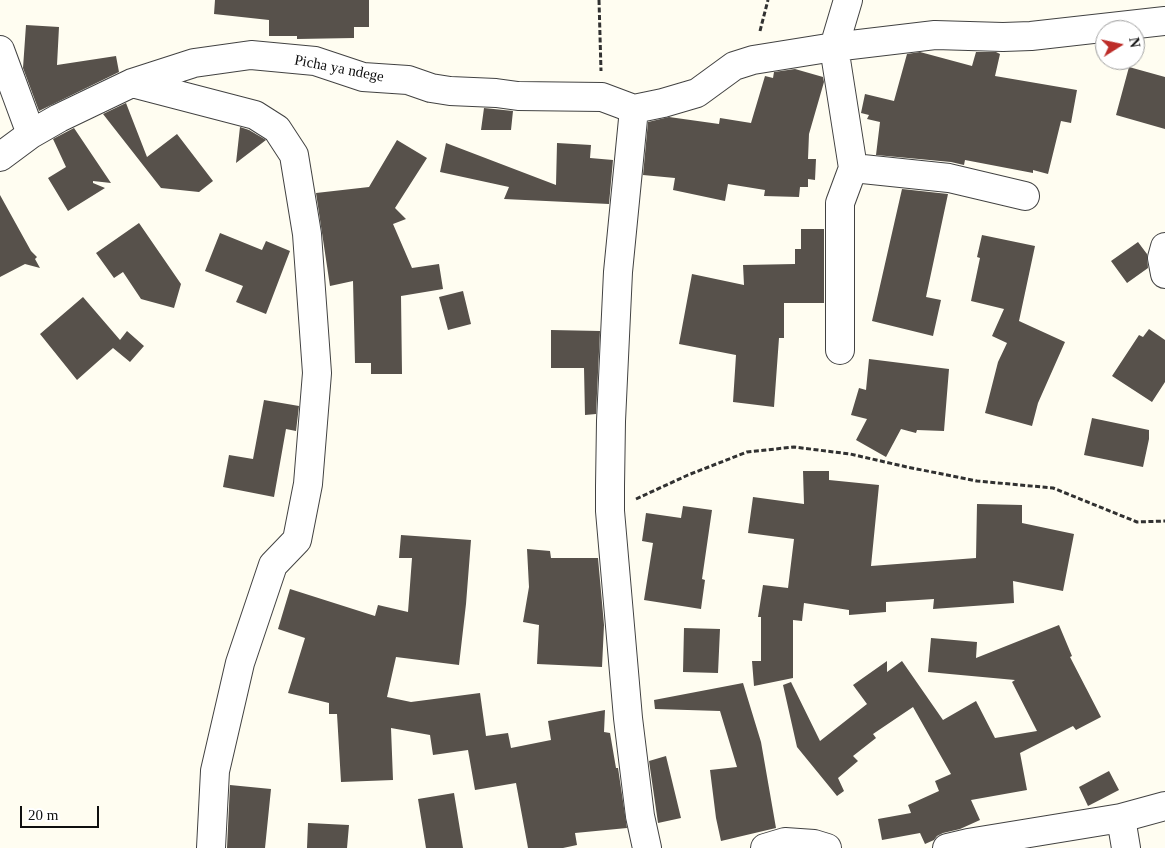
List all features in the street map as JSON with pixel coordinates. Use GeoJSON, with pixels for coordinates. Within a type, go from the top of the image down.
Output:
{"type":"FeatureCollection","features":[{"type":"Feature","properties":{"kind":"street"},"geometry":{"type":"LineString","coordinates":[[840,350],[840,203],[853,168],[834,47],[848,0]]}},
{"type":"Feature","properties":{"kind":"street"},"geometry":{"type":"LineString","coordinates":[[646,848],[640,816],[628,718],[610,511],[611,422],[618,272],[634,109],[697,94],[734,66],[753,60],[834,47],[935,35],[1031,36],[1152,14]]}},
{"type":"Feature","properties":{"kind":"street"},"geometry":{"type":"LineString","coordinates":[[0,52],[31,134]]}},
{"type":"Feature","properties":{"kind":"street","name":"Picha ya ndege"},"geometry":{"type":"LineString","coordinates":[[0,157],[31,134],[59,118],[132,83],[194,63],[251,55],[315,62],[363,76],[408,80],[431,88],[450,91],[518,96],[602,97],[634,109]]}},
{"type":"Feature","properties":{"kind":"street"},"geometry":{"type":"LineString","coordinates":[[132,83],[256,115],[277,129],[294,155],[308,234],[317,373],[308,484],[297,540],[273,565],[240,663],[215,771],[211,848]]}},
{"type":"Feature","properties":{"kind":"street"},"geometry":{"type":"LineString","coordinates":[[853,168],[949,178],[1025,196]]}},
{"type":"Feature","properties":{"kind":"street"},"geometry":{"type":"LineString","coordinates":[[1165,247],[1162,258],[1165,274]]}},
{"type":"Feature","properties":{"kind":"street"},"geometry":{"type":"LineString","coordinates":[[947,848],[968,842],[1121,818],[1165,806]]}},
{"type":"Feature","properties":{"kind":"street"},"geometry":{"type":"LineString","coordinates":[[1121,818],[1126,848]]}},
{"type":"Feature","properties":{"kind":"street"},"geometry":{"type":"LineString","coordinates":[[765,848],[785,842],[814,844],[827,848]]}},
{"type":"Feature","properties":{"kind":"path"},"geometry":{"type":"LineString","coordinates":[[599,0],[602,97]]}},
{"type":"Feature","properties":{"kind":"path"},"geometry":{"type":"LineString","coordinates":[[610,511],[688,475],[747,452],[794,447],[850,454],[976,481],[1053,488],[1137,522],[1165,521]]}},
{"type":"Feature","properties":{"kind":"building"},"geometry":{"type":"Polygon","coordinates":[[[215,0],[369,0],[369,27],[354,27],[354,38],[297,39],[297,36],[269,36],[269,20],[214,14],[215,0]]]}},
{"type":"Feature","properties":{"kind":"building"},"geometry":{"type":"Polygon","coordinates":[[[26,25],[59,27],[57,65],[116,56],[119,72],[39,111],[23,68],[26,25]]]}},
{"type":"Feature","properties":{"kind":"building"},"geometry":{"type":"Polygon","coordinates":[[[920,52],[972,66],[976,52],[996,52],[1000,54],[995,76],[1077,90],[1071,123],[1061,121],[1048,174],[1033,170],[1033,173],[965,160],[964,165],[951,162],[876,155],[880,122],[867,119],[869,115],[861,113],[865,94],[894,101],[907,54],[920,52]]]}},
{"type":"Feature","properties":{"kind":"building"},"geometry":{"type":"Polygon","coordinates":[[[795,69],[823,77],[824,82],[809,134],[808,159],[816,159],[815,180],[808,179],[808,187],[800,187],[799,197],[764,196],[765,190],[728,184],[725,201],[673,190],[675,178],[643,175],[648,122],[669,117],[719,124],[720,118],[751,123],[765,76],[773,78],[774,72],[795,69]]]}},
{"type":"Feature","properties":{"kind":"building"},"geometry":{"type":"Polygon","coordinates":[[[1128,70],[1140,70],[1165,77],[1165,129],[1116,115],[1128,70]]]}},
{"type":"Feature","properties":{"kind":"building"},"geometry":{"type":"Polygon","coordinates":[[[126,103],[147,157],[177,134],[213,181],[199,192],[161,188],[103,114],[126,103]]]}},
{"type":"Feature","properties":{"kind":"building"},"geometry":{"type":"Polygon","coordinates":[[[484,108],[513,111],[511,130],[481,130],[484,108]]]}},
{"type":"Feature","properties":{"kind":"building"},"geometry":{"type":"Polygon","coordinates":[[[240,127],[266,140],[236,163],[240,127]]]}},
{"type":"Feature","properties":{"kind":"building"},"geometry":{"type":"Polygon","coordinates":[[[74,128],[111,183],[93,181],[93,183],[105,188],[68,211],[48,178],[66,167],[53,139],[74,128]]]}},
{"type":"Feature","properties":{"kind":"building"},"geometry":{"type":"Polygon","coordinates":[[[397,140],[427,158],[395,208],[406,219],[393,224],[412,268],[439,264],[443,289],[401,296],[402,374],[371,374],[371,363],[355,363],[353,281],[330,286],[316,193],[369,187],[397,140]]]}},
{"type":"Feature","properties":{"kind":"building"},"geometry":{"type":"Polygon","coordinates":[[[446,143],[556,185],[557,143],[591,145],[590,158],[613,160],[609,204],[504,199],[509,187],[440,172],[446,143]]]}},
{"type":"Feature","properties":{"kind":"building"},"geometry":{"type":"Polygon","coordinates":[[[902,189],[948,194],[926,297],[941,300],[933,336],[872,321],[902,189]]]}},
{"type":"Feature","properties":{"kind":"building"},"geometry":{"type":"Polygon","coordinates":[[[0,195],[31,251],[37,257],[35,259],[40,268],[25,264],[0,277],[0,195]]]}},
{"type":"Feature","properties":{"kind":"building"},"geometry":{"type":"Polygon","coordinates":[[[139,223],[181,284],[174,308],[141,299],[123,272],[114,278],[96,253],[139,223]]]}},
{"type":"Feature","properties":{"kind":"building"},"geometry":{"type":"Polygon","coordinates":[[[801,229],[824,229],[824,303],[784,303],[784,338],[779,338],[774,407],[733,402],[736,355],[679,344],[692,274],[744,285],[743,265],[795,264],[795,249],[801,249],[801,229]]]}},
{"type":"Feature","properties":{"kind":"building"},"geometry":{"type":"Polygon","coordinates":[[[220,233],[262,250],[266,241],[290,251],[266,314],[236,302],[243,286],[205,271],[220,233]]]}},
{"type":"Feature","properties":{"kind":"building"},"geometry":{"type":"Polygon","coordinates":[[[982,235],[1035,246],[1019,321],[1065,342],[1038,403],[1032,426],[985,413],[998,362],[1007,343],[992,336],[1004,309],[971,301],[980,258],[977,257],[982,235]]]}},
{"type":"Feature","properties":{"kind":"building"},"geometry":{"type":"Polygon","coordinates":[[[1138,242],[1147,254],[1148,268],[1127,283],[1111,261],[1138,242]]]}},
{"type":"Feature","properties":{"kind":"building"},"geometry":{"type":"Polygon","coordinates":[[[463,291],[471,324],[448,330],[439,297],[463,291]]]}},
{"type":"Feature","properties":{"kind":"building"},"geometry":{"type":"Polygon","coordinates":[[[83,297],[120,340],[127,331],[144,346],[130,362],[113,348],[77,380],[40,334],[83,297]]]}},
{"type":"Feature","properties":{"kind":"building"},"geometry":{"type":"Polygon","coordinates":[[[1149,329],[1165,340],[1165,382],[1152,402],[1112,376],[1139,335],[1143,337],[1149,329]]]}},
{"type":"Feature","properties":{"kind":"building"},"geometry":{"type":"Polygon","coordinates":[[[551,330],[600,331],[596,414],[585,415],[584,368],[551,368],[551,330]]]}},
{"type":"Feature","properties":{"kind":"building"},"geometry":{"type":"Polygon","coordinates":[[[869,359],[949,369],[944,431],[917,430],[916,433],[901,429],[886,457],[856,440],[867,419],[851,415],[859,388],[866,390],[869,359]]]}},
{"type":"Feature","properties":{"kind":"building"},"geometry":{"type":"Polygon","coordinates":[[[264,400],[299,406],[296,431],[286,429],[274,497],[223,487],[229,455],[253,459],[264,400]]]}},
{"type":"Feature","properties":{"kind":"building"},"geometry":{"type":"Polygon","coordinates":[[[1092,418],[1149,430],[1143,467],[1084,455],[1092,418]]]}},
{"type":"Feature","properties":{"kind":"building"},"geometry":{"type":"Polygon","coordinates":[[[803,471],[829,471],[829,480],[879,485],[871,566],[976,558],[977,504],[1022,505],[1022,523],[1074,534],[1063,591],[1013,581],[1014,603],[933,609],[934,599],[886,602],[886,612],[849,615],[849,610],[804,603],[802,621],[793,620],[793,678],[754,686],[752,661],[761,661],[761,617],[758,617],[763,585],[788,588],[794,539],[748,533],[753,497],[804,504],[803,471]]]}},
{"type":"Feature","properties":{"kind":"building"},"geometry":{"type":"Polygon","coordinates":[[[683,506],[712,510],[702,579],[705,580],[701,609],[644,600],[653,543],[642,541],[646,513],[681,518],[683,506]]]}},
{"type":"Feature","properties":{"kind":"building"},"geometry":{"type":"Polygon","coordinates":[[[401,535],[471,540],[466,604],[459,665],[396,657],[387,697],[411,702],[480,693],[486,736],[508,733],[511,748],[551,740],[548,721],[605,710],[604,732],[610,733],[616,768],[618,768],[627,828],[575,833],[577,845],[563,848],[528,848],[516,783],[475,790],[468,750],[433,755],[430,735],[391,728],[393,780],[341,782],[337,714],[329,714],[329,703],[288,693],[305,638],[278,629],[290,589],[375,616],[378,605],[408,612],[412,558],[399,558],[401,535]]]}},
{"type":"Feature","properties":{"kind":"building"},"geometry":{"type":"Polygon","coordinates":[[[527,549],[550,551],[551,558],[598,558],[604,625],[602,667],[537,664],[539,625],[523,622],[529,587],[527,549]]]}},
{"type":"Feature","properties":{"kind":"building"},"geometry":{"type":"Polygon","coordinates":[[[1059,625],[1072,656],[1070,657],[1101,717],[1076,730],[1073,726],[1020,753],[1027,790],[971,800],[980,820],[960,829],[943,833],[925,844],[920,833],[882,840],[878,819],[911,813],[908,805],[939,791],[935,781],[951,774],[913,707],[873,734],[876,738],[853,756],[858,761],[838,778],[844,791],[837,796],[797,747],[783,685],[791,682],[820,741],[867,704],[853,685],[887,661],[887,672],[902,661],[943,720],[976,701],[995,738],[1037,731],[1012,682],[1015,680],[928,672],[931,638],[977,642],[976,658],[1059,625]]]}},
{"type":"Feature","properties":{"kind":"building"},"geometry":{"type":"Polygon","coordinates":[[[684,628],[720,629],[718,673],[683,672],[684,628]]]}},
{"type":"Feature","properties":{"kind":"building"},"geometry":{"type":"Polygon","coordinates":[[[743,683],[761,742],[776,828],[721,841],[710,770],[737,767],[720,711],[655,709],[654,700],[743,683]]]}},
{"type":"Feature","properties":{"kind":"building"},"geometry":{"type":"Polygon","coordinates":[[[666,756],[681,818],[658,823],[649,761],[666,756]]]}},
{"type":"Feature","properties":{"kind":"building"},"geometry":{"type":"Polygon","coordinates":[[[1109,771],[1119,790],[1088,806],[1079,787],[1109,771]]]}},
{"type":"Feature","properties":{"kind":"building"},"geometry":{"type":"Polygon","coordinates":[[[230,785],[271,789],[265,848],[227,848],[230,785]]]}},
{"type":"Feature","properties":{"kind":"building"},"geometry":{"type":"Polygon","coordinates":[[[454,793],[463,848],[426,848],[418,799],[454,793]]]}},
{"type":"Feature","properties":{"kind":"building"},"geometry":{"type":"Polygon","coordinates":[[[308,823],[349,825],[347,848],[307,848],[308,823]]]}}]}
